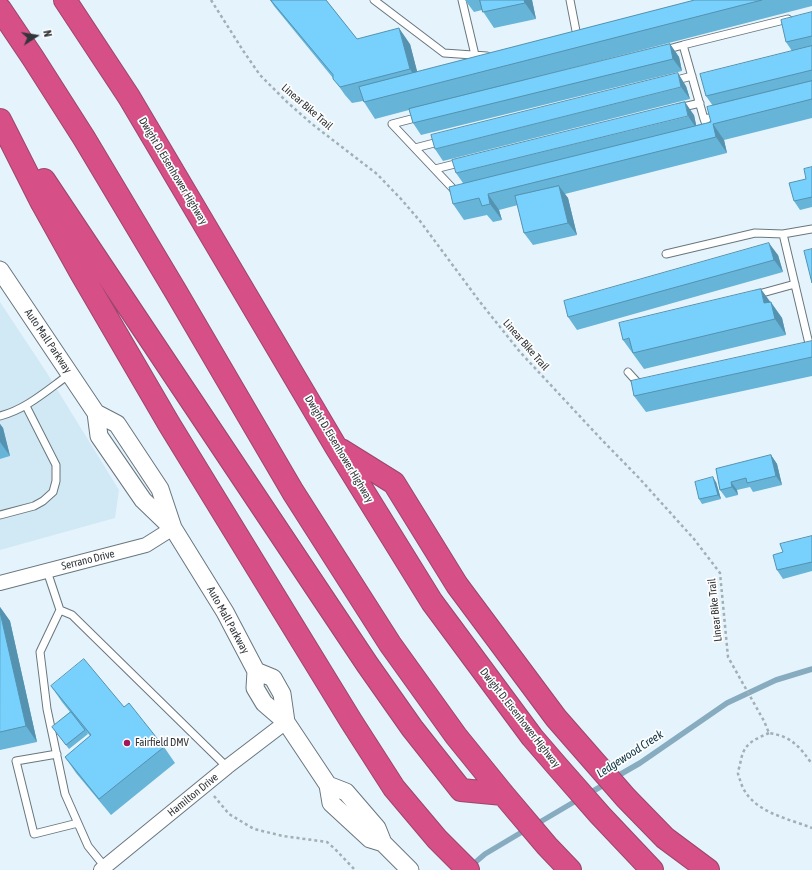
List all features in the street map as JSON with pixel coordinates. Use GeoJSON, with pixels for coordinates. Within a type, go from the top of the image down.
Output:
{"type":"FeatureCollection","features":[{"type":"Feature","properties":{"kind":"highway","name":"Dwight D. Eisenhower Highway"},"geometry":{"type":"LineString","coordinates":[[65,0],[129,96],[336,447],[432,602],[532,737],[600,815],[652,870]]}},
{"type":"Feature","properties":{"kind":"highway"},"geometry":{"type":"LineString","coordinates":[[0,9],[84,138],[293,492],[390,644],[456,736],[547,846],[570,870]]}},
{"type":"Feature","properties":{"kind":"highway"},"geometry":{"type":"LineString","coordinates":[[0,120],[55,196],[367,664],[412,728],[461,790],[503,794]]}},
{"type":"Feature","properties":{"kind":"highway"},"geometry":{"type":"LineString","coordinates":[[0,120],[42,203],[81,273],[181,444],[355,728],[394,788],[438,839],[468,870]]}},
{"type":"Feature","properties":{"kind":"highway"},"geometry":{"type":"LineString","coordinates":[[336,447],[394,483],[457,585],[556,718],[626,798],[665,838],[708,870]]}},
{"type":"Feature","properties":{"kind":"street","name":"Auto Mall Parkway"},"geometry":{"type":"LineString","coordinates":[[2,277],[96,413],[117,424],[156,482],[160,489],[173,528],[225,612],[256,671],[273,678],[282,694],[286,722],[328,785],[331,804],[370,839],[383,843],[410,870]]}},
{"type":"Feature","properties":{"kind":"street","name":"Serrano Drive"},"geometry":{"type":"LineString","coordinates":[[0,583],[146,545],[173,528]]}},
{"type":"Feature","properties":{"kind":"street","name":"Hamilton Drive"},"geometry":{"type":"LineString","coordinates":[[103,868],[227,767],[286,722]]}},
{"type":"Feature","properties":{"kind":"lane"},"geometry":{"type":"LineString","coordinates":[[374,0],[444,53],[498,57]]}},
{"type":"Feature","properties":{"kind":"lane"},"geometry":{"type":"LineString","coordinates":[[462,0],[475,55]]}},
{"type":"Feature","properties":{"kind":"lane"},"geometry":{"type":"LineString","coordinates":[[570,0],[573,37],[584,34]]}},
{"type":"Feature","properties":{"kind":"lane"},"geometry":{"type":"LineString","coordinates":[[660,51],[797,16]]}},
{"type":"Feature","properties":{"kind":"lane"},"geometry":{"type":"LineString","coordinates":[[683,45],[696,78],[700,103],[708,130],[700,132]]}},
{"type":"Feature","properties":{"kind":"lane"},"geometry":{"type":"LineString","coordinates":[[669,82],[696,78]]}},
{"type":"Feature","properties":{"kind":"lane"},"geometry":{"type":"LineString","coordinates":[[670,110],[700,103]]}},
{"type":"Feature","properties":{"kind":"lane"},"geometry":{"type":"LineString","coordinates":[[704,119],[720,115]]}},
{"type":"Feature","properties":{"kind":"lane"},"geometry":{"type":"LineString","coordinates":[[423,116],[392,124],[459,195],[467,193]]}},
{"type":"Feature","properties":{"kind":"lane"},"geometry":{"type":"LineString","coordinates":[[415,148],[446,140]]}},
{"type":"Feature","properties":{"kind":"lane"},"geometry":{"type":"LineString","coordinates":[[435,170],[473,160]]}},
{"type":"Feature","properties":{"kind":"lane"},"geometry":{"type":"LineString","coordinates":[[666,254],[755,233],[784,234],[812,229]]}},
{"type":"Feature","properties":{"kind":"lane"},"geometry":{"type":"LineString","coordinates":[[784,234],[810,348],[803,350]]}},
{"type":"Feature","properties":{"kind":"lane"},"geometry":{"type":"LineString","coordinates":[[750,296],[795,284]]}},
{"type":"Feature","properties":{"kind":"lane"},"geometry":{"type":"LineString","coordinates":[[628,372],[638,383],[652,386]]}},
{"type":"Feature","properties":{"kind":"lane"},"geometry":{"type":"LineString","coordinates":[[0,416],[12,413],[26,406],[70,374]]}},
{"type":"Feature","properties":{"kind":"lane"},"geometry":{"type":"LineString","coordinates":[[0,515],[34,506],[43,501],[53,492],[56,481],[56,465],[26,406]]}},
{"type":"Feature","properties":{"kind":"lane"},"geometry":{"type":"LineString","coordinates":[[47,571],[60,610],[40,652],[47,709],[65,794],[88,846],[103,868]]}},
{"type":"Feature","properties":{"kind":"lane"},"geometry":{"type":"LineString","coordinates":[[60,610],[72,615],[227,767]]}},
{"type":"Feature","properties":{"kind":"lane"},"geometry":{"type":"LineString","coordinates":[[56,754],[16,761],[34,834],[78,823]]}},
{"type":"Feature","properties":{"kind":"path","name":"Linear Bike Trail"},"geometry":{"type":"LineString","coordinates":[[211,0],[260,74],[287,102],[312,124],[377,174],[401,198],[520,352],[639,478],[694,539],[720,573],[728,657],[764,721],[769,733]]}},
{"type":"Feature","properties":{"kind":"path"},"geometry":{"type":"LineString","coordinates":[[812,764],[799,747],[788,738],[778,734],[769,733],[748,744],[741,754],[738,774],[743,788],[751,800],[764,810],[812,828]]}},
{"type":"Feature","properties":{"kind":"path"},"geometry":{"type":"LineString","coordinates":[[205,785],[229,814],[254,829],[283,836],[327,842],[354,870]]}},
{"type":"Feature","properties":{"kind":"shaded area"},"geometry":{"type":"Polygon","coordinates":[[[0,302],[47,373],[119,490],[115,518],[0,550],[0,302]]]}},
{"type":"Feature","properties":{"kind":"building"},"geometry":{"type":"Polygon","coordinates":[[[271,0],[326,0],[357,39],[399,28],[410,69],[340,87],[333,79],[333,75],[271,0]]]}},
{"type":"Feature","properties":{"kind":"building"},"geometry":{"type":"Polygon","coordinates":[[[480,0],[524,0],[525,3],[483,12],[480,0]]]}},
{"type":"Feature","properties":{"kind":"building"},"geometry":{"type":"Polygon","coordinates":[[[695,0],[762,0],[364,102],[359,87],[695,0]]]}},
{"type":"Feature","properties":{"kind":"building"},"geometry":{"type":"Polygon","coordinates":[[[812,12],[812,36],[786,42],[781,20],[812,12]]]}},
{"type":"Feature","properties":{"kind":"building"},"geometry":{"type":"Polygon","coordinates":[[[670,44],[673,59],[413,123],[409,109],[670,44]]]}},
{"type":"Feature","properties":{"kind":"building"},"geometry":{"type":"Polygon","coordinates":[[[812,46],[812,70],[706,96],[700,74],[812,46]]]}},
{"type":"Feature","properties":{"kind":"building"},"geometry":{"type":"Polygon","coordinates":[[[678,73],[681,87],[435,149],[431,135],[678,73]]]}},
{"type":"Feature","properties":{"kind":"building"},"geometry":{"type":"Polygon","coordinates":[[[812,81],[812,99],[713,124],[716,137],[488,194],[490,204],[482,206],[479,198],[453,204],[449,187],[711,122],[707,107],[812,81]]]}},
{"type":"Feature","properties":{"kind":"building"},"geometry":{"type":"Polygon","coordinates":[[[685,102],[688,116],[456,173],[452,160],[685,102]]]}},
{"type":"Feature","properties":{"kind":"building"},"geometry":{"type":"Polygon","coordinates":[[[812,167],[812,197],[794,201],[789,183],[806,179],[804,169],[812,167]]]}},
{"type":"Feature","properties":{"kind":"building"},"geometry":{"type":"Polygon","coordinates":[[[559,186],[568,223],[524,233],[515,196],[559,186]]]}},
{"type":"Feature","properties":{"kind":"building"},"geometry":{"type":"Polygon","coordinates":[[[769,243],[774,260],[568,317],[564,301],[769,243]]]}},
{"type":"Feature","properties":{"kind":"building"},"geometry":{"type":"Polygon","coordinates":[[[812,249],[812,283],[804,251],[812,249]]]}},
{"type":"Feature","properties":{"kind":"building"},"geometry":{"type":"Polygon","coordinates":[[[761,289],[764,303],[771,302],[775,319],[633,353],[629,338],[623,340],[619,323],[761,289]]]}},
{"type":"Feature","properties":{"kind":"building"},"geometry":{"type":"Polygon","coordinates":[[[812,341],[812,357],[634,396],[631,381],[812,341]]]}},
{"type":"Feature","properties":{"kind":"building"},"geometry":{"type":"Polygon","coordinates":[[[771,455],[776,476],[747,483],[746,478],[731,482],[732,487],[720,490],[716,469],[771,455]]]}},
{"type":"Feature","properties":{"kind":"building"},"geometry":{"type":"Polygon","coordinates":[[[713,477],[718,495],[699,499],[695,482],[713,477]]]}},
{"type":"Feature","properties":{"kind":"building"},"geometry":{"type":"Polygon","coordinates":[[[812,536],[812,562],[777,570],[773,555],[783,552],[780,544],[812,536]]]}},
{"type":"Feature","properties":{"kind":"building"},"geometry":{"type":"Polygon","coordinates":[[[0,612],[26,726],[0,732],[0,612]]]}},
{"type":"Feature","properties":{"kind":"building","name":"Fairfield DMV"},"geometry":{"type":"Polygon","coordinates":[[[84,659],[124,707],[129,703],[164,747],[99,799],[65,757],[91,735],[51,686],[84,659]]]}},
{"type":"Feature","properties":{"kind":"building"},"geometry":{"type":"Polygon","coordinates":[[[71,712],[85,730],[66,745],[52,727],[71,712]]]}},
{"type":"Feature","properties":{"kind":"waterway","name":"Ledgewood Creek"},"geometry":{"type":"LineString","coordinates":[[614,778],[640,763],[727,703],[776,680],[812,669]]}},
{"type":"Feature","properties":{"kind":"waterway","name":"Ledgewood Creek"},"geometry":{"type":"LineString","coordinates":[[588,794],[607,783]]}},
{"type":"Feature","properties":{"kind":"waterway","name":"Ledgewood Creek"},"geometry":{"type":"LineString","coordinates":[[535,825],[579,799]]}},
{"type":"Feature","properties":{"kind":"waterway","name":"Ledgewood Creek"},"geometry":{"type":"LineString","coordinates":[[471,866],[485,854],[527,829]]}},
{"type":"Feature","properties":{"kind":"place","name":"Fairfield DMV"},"geometry":{"type":"Point","coordinates":[127,743]}}]}
